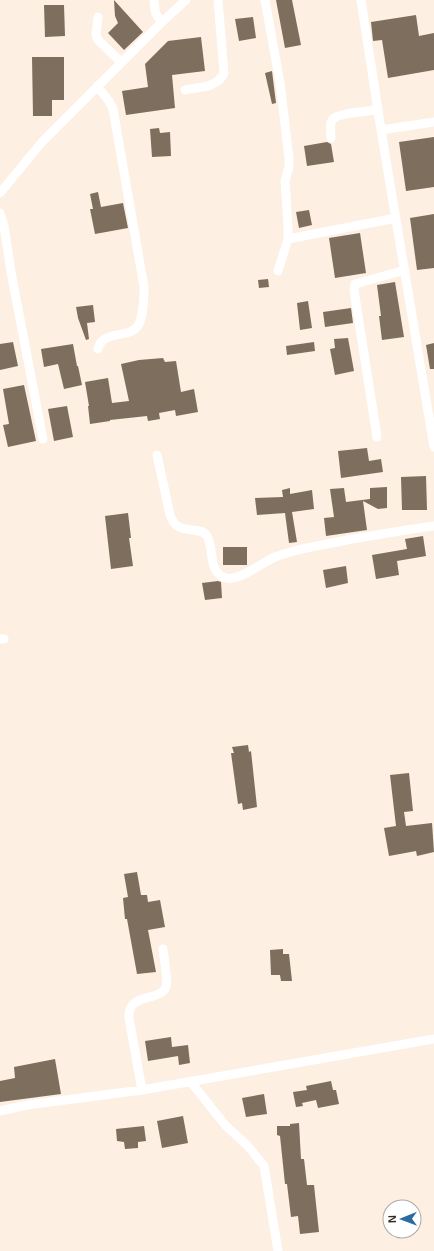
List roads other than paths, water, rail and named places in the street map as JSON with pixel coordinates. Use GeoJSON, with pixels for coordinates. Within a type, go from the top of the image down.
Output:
{"type":"FeatureCollection","features":[{"type":"Feature","properties":{"kind":"street"},"geometry":{"type":"LineString","coordinates":[[154,0],[158,19],[163,21]]}},
{"type":"Feature","properties":{"kind":"street"},"geometry":{"type":"LineString","coordinates":[[0,193],[42,142],[97,86],[186,0]]}},
{"type":"Feature","properties":{"kind":"street"},"geometry":{"type":"LineString","coordinates":[[184,90],[220,81],[224,73],[218,0]]}},
{"type":"Feature","properties":{"kind":"street"},"geometry":{"type":"LineString","coordinates":[[265,0],[280,83],[290,158],[284,191],[288,238],[278,271]]}},
{"type":"Feature","properties":{"kind":"street"},"geometry":{"type":"LineString","coordinates":[[361,0],[381,130],[434,447]]}},
{"type":"Feature","properties":{"kind":"street"},"geometry":{"type":"LineString","coordinates":[[98,17],[96,34],[98,40],[122,62]]}},
{"type":"Feature","properties":{"kind":"street"},"geometry":{"type":"LineString","coordinates":[[97,86],[109,101],[113,109],[144,287],[144,305],[139,324],[135,329],[128,332],[105,338],[101,342],[98,349]]}},
{"type":"Feature","properties":{"kind":"street"},"geometry":{"type":"LineString","coordinates":[[331,138],[330,123],[335,117],[378,110]]}},
{"type":"Feature","properties":{"kind":"street"},"geometry":{"type":"LineString","coordinates":[[381,130],[434,122]]}},
{"type":"Feature","properties":{"kind":"street"},"geometry":{"type":"LineString","coordinates":[[0,213],[4,226],[11,272],[43,439]]}},
{"type":"Feature","properties":{"kind":"street"},"geometry":{"type":"LineString","coordinates":[[288,238],[396,218]]}},
{"type":"Feature","properties":{"kind":"street"},"geometry":{"type":"LineString","coordinates":[[378,437],[354,290],[355,284],[405,270]]}},
{"type":"Feature","properties":{"kind":"street"},"geometry":{"type":"LineString","coordinates":[[157,455],[170,515],[175,524],[184,530],[199,531],[206,534],[209,540],[214,568],[219,575],[228,579],[238,577],[262,563],[276,557],[319,545],[434,526]]}},
{"type":"Feature","properties":{"kind":"street"},"geometry":{"type":"LineString","coordinates":[[142,1090],[129,1018],[130,1009],[135,1002],[161,993],[165,989],[166,982],[163,949]]}},
{"type":"Feature","properties":{"kind":"street"},"geometry":{"type":"LineString","coordinates":[[0,1111],[142,1090],[434,1039]]}},
{"type":"Feature","properties":{"kind":"street"},"geometry":{"type":"LineString","coordinates":[[190,1081],[226,1126],[247,1144],[264,1166],[278,1251]]}}]}
